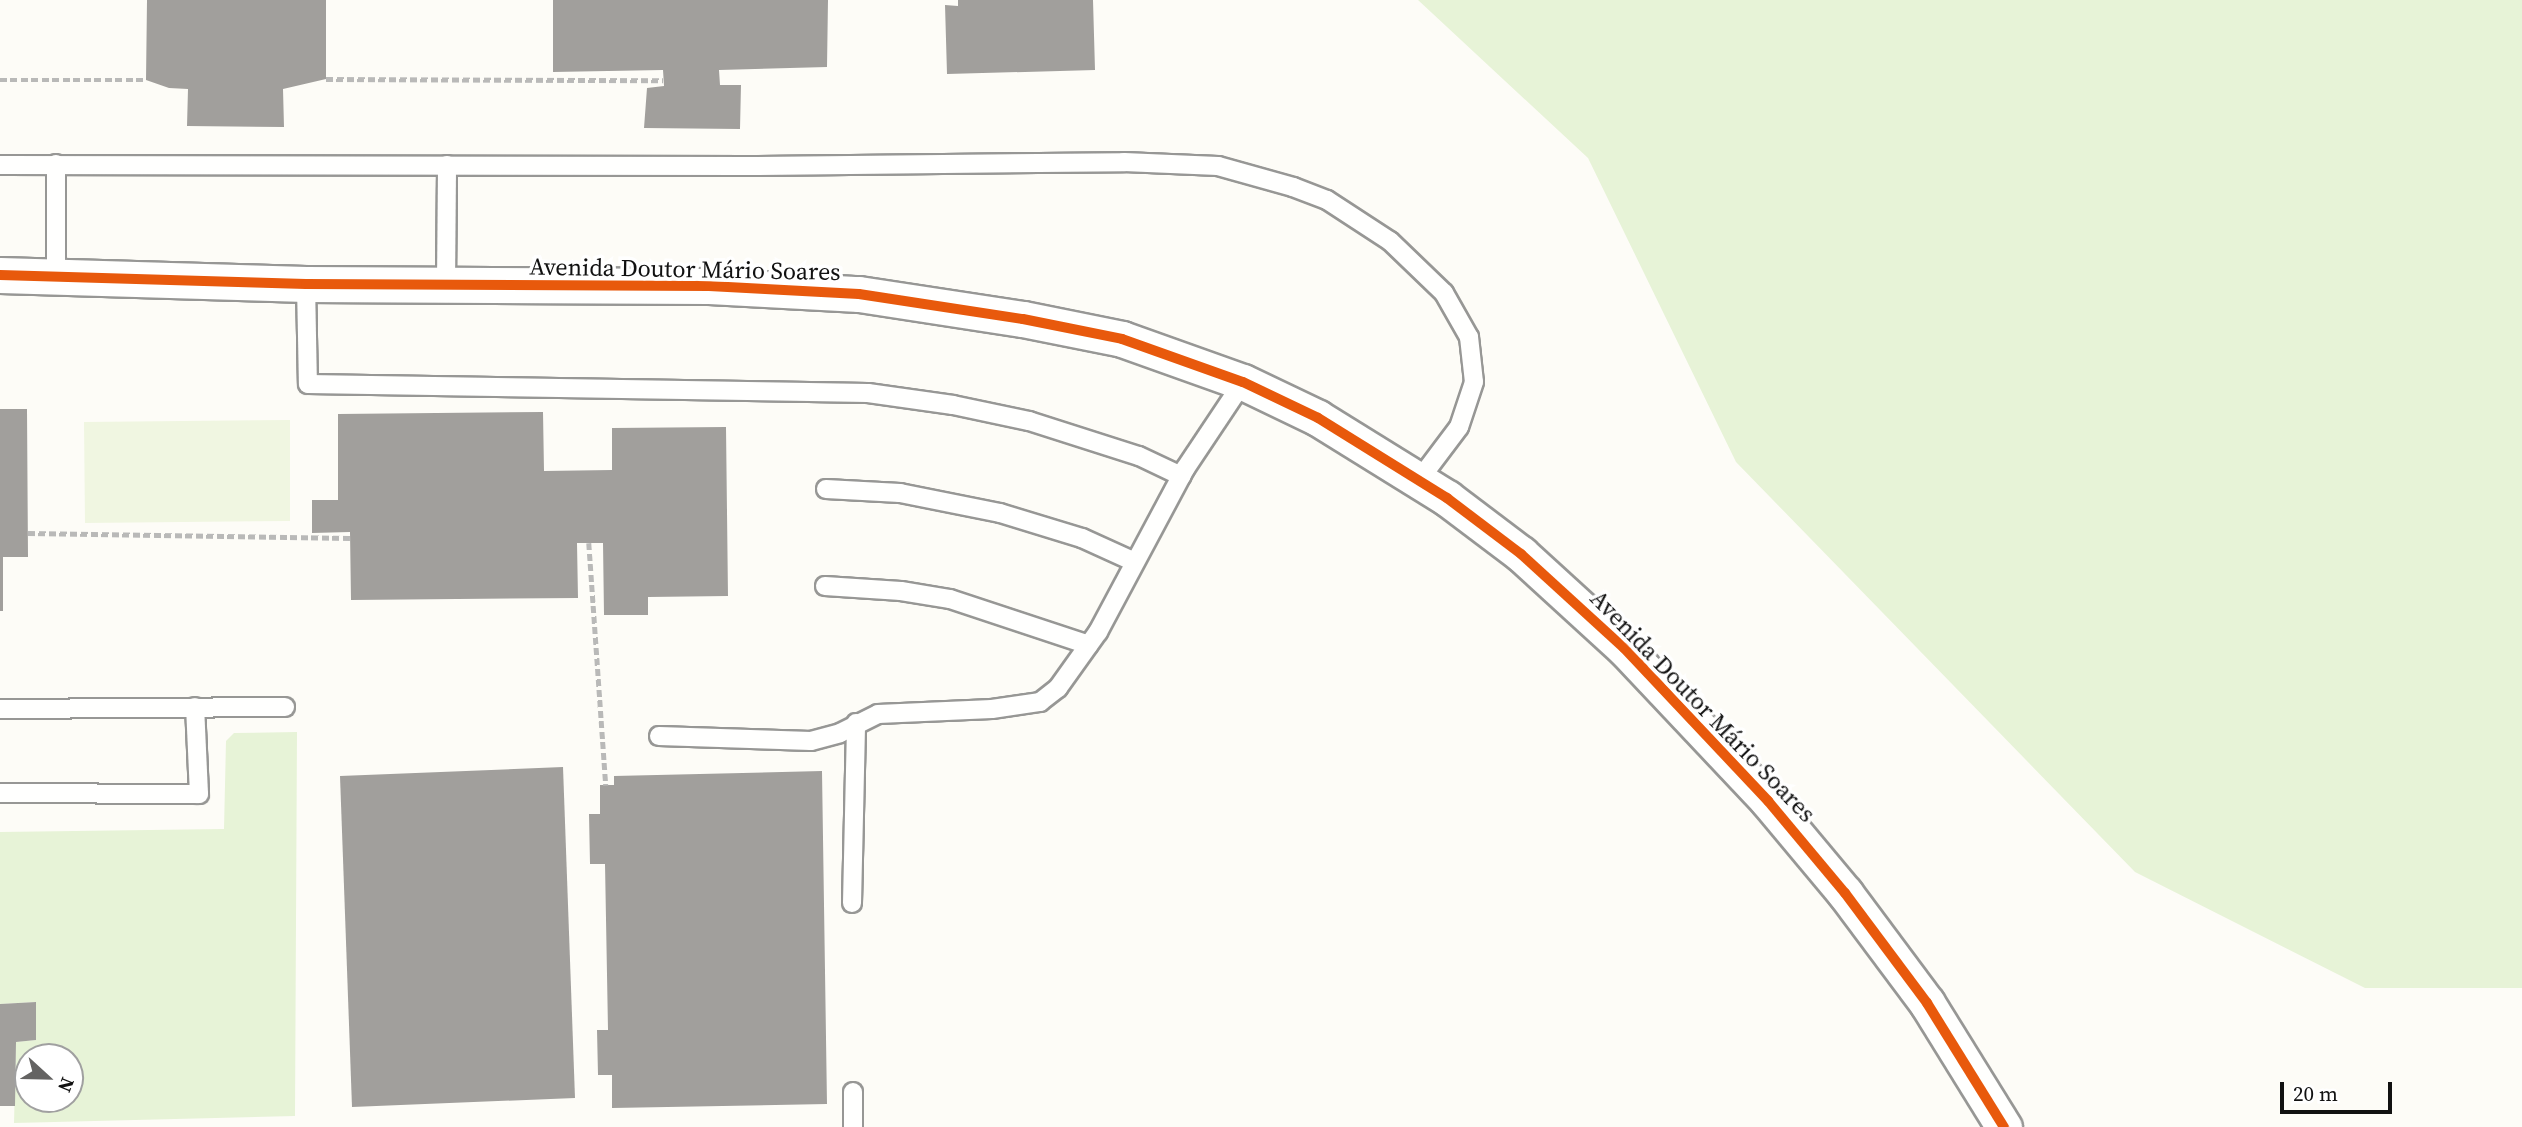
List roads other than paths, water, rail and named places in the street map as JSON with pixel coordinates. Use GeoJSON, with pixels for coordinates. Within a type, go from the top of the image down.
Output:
{"type":"FeatureCollection","features":[{"type":"Feature","properties":{"kind":"street","name":"Avenida Doutor Mário Soares"},"geometry":{"type":"LineString","coordinates":[[0,275],[306,284],[722,286],[859,293],[987,313],[1122,339],[1243,382],[1318,418],[1419,480],[1521,554],[1624,648],[1768,801],[1829,872],[1906,973],[2004,1127]]}},
{"type":"Feature","properties":{"kind":"lane"},"geometry":{"type":"LineString","coordinates":[[0,165],[1177,163],[1218,166],[1293,187],[1327,201],[1359,219],[1409,257],[1444,293],[1469,337],[1474,382],[1459,427],[1419,480]]}},
{"type":"Feature","properties":{"kind":"lane"},"geometry":{"type":"LineString","coordinates":[[56,164],[56,276]]}},
{"type":"Feature","properties":{"kind":"lane"},"geometry":{"type":"LineString","coordinates":[[446,285],[447,165]]}},
{"type":"Feature","properties":{"kind":"lane"},"geometry":{"type":"LineString","coordinates":[[306,284],[308,384],[867,393],[953,405],[1029,421],[1139,456],[1181,476]]}},
{"type":"Feature","properties":{"kind":"lane"},"geometry":{"type":"LineString","coordinates":[[659,736],[811,741],[840,733],[878,714],[992,709],[1040,702],[1058,688],[1089,645],[1181,476],[1243,382]]}},
{"type":"Feature","properties":{"kind":"lane"},"geometry":{"type":"LineString","coordinates":[[826,489],[900,493],[1000,513],[1082,538],[1135,562]]}},
{"type":"Feature","properties":{"kind":"lane"},"geometry":{"type":"LineString","coordinates":[[825,586],[901,591],[950,599],[1089,645]]}},
{"type":"Feature","properties":{"kind":"lane"},"geometry":{"type":"LineString","coordinates":[[0,793],[199,794],[195,707]]}},
{"type":"Feature","properties":{"kind":"lane"},"geometry":{"type":"LineString","coordinates":[[0,709],[285,707]]}},
{"type":"Feature","properties":{"kind":"lane"},"geometry":{"type":"LineString","coordinates":[[852,904],[856,723]]}},
{"type":"Feature","properties":{"kind":"lane"},"geometry":{"type":"LineString","coordinates":[[853,1092],[853,1127]]}}]}
